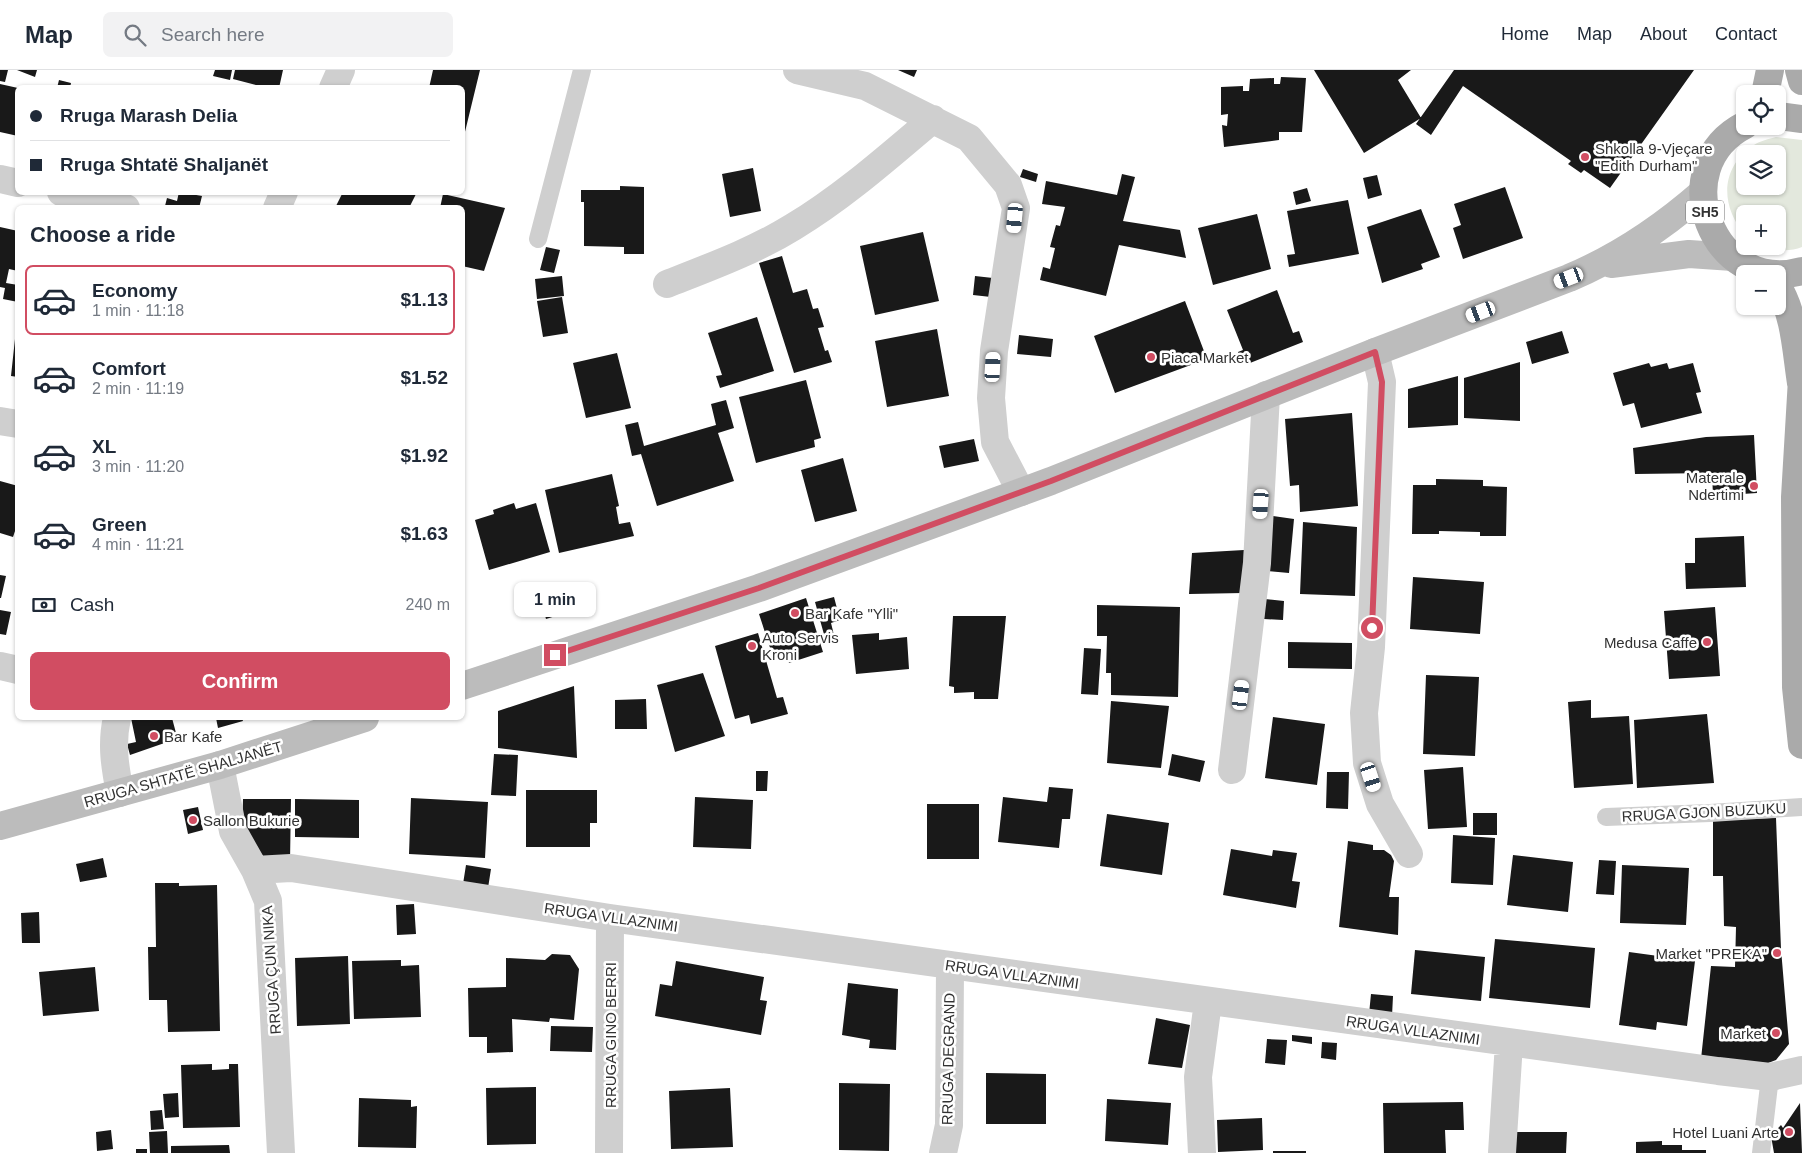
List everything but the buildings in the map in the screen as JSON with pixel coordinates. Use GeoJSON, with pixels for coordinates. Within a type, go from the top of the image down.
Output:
{"type":"FeatureCollection","features":[{"type":"Feature","properties":{"kind":"main road"},"geometry":{"type":"LineString","coordinates":[[1767,85],[1770,70]]}},
{"type":"Feature","properties":{"kind":"main road"},"geometry":{"type":"LineString","coordinates":[[1799,70],[1802,81]]}},
{"type":"Feature","properties":{"kind":"main road"},"geometry":{"type":"LineString","coordinates":[[1786,117],[1802,118]]}},
{"type":"Feature","properties":{"kind":"main road","name":"SH5"},"geometry":{"type":"LineString","coordinates":[[1736,132],[1715,154],[1705,176],[1703,192],[1704,210],[1710,228],[1720,244],[1732,257],[1745,265]]}},
{"type":"Feature","properties":{"kind":"main road"},"geometry":{"type":"LineString","coordinates":[[465,685],[759,588],[1021,492],[1597,266],[1677,215],[1703,192]]}},
{"type":"Feature","properties":{"kind":"main road"},"geometry":{"type":"LineString","coordinates":[[1597,266],[1689,254],[1732,257]]}},
{"type":"Feature","properties":{"kind":"main road","name":"SH5"},"geometry":{"type":"LineString","coordinates":[[1786,274],[1802,272]]}},
{"type":"Feature","properties":{"kind":"main road"},"geometry":{"type":"LineString","coordinates":[[1786,303],[1802,381],[1798,498],[1799,688],[1802,745]]}},
{"type":"Feature","properties":{"kind":"main road","name":"RRUGA SHTATË SHALJANËT"},"geometry":{"type":"LineString","coordinates":[[0,826],[220,765],[360,720]]}},
{"type":"Feature","properties":{"kind":"street"},"geometry":{"type":"LineString","coordinates":[[334,85],[341,70]]}},
{"type":"Feature","properties":{"kind":"street"},"geometry":{"type":"LineString","coordinates":[[797,70],[865,86],[969,138],[1008,185],[1016,208],[994,351],[991,398],[995,442],[1021,492]]}},
{"type":"Feature","properties":{"kind":"street"},"geometry":{"type":"LineString","coordinates":[[667,284],[742,254],[793,227],[856,183],[933,119]]}},
{"type":"Feature","properties":{"kind":"street"},"geometry":{"type":"LineString","coordinates":[[0,179],[15,182]]}},
{"type":"Feature","properties":{"kind":"street"},"geometry":{"type":"LineString","coordinates":[[72,195],[114,205]]}},
{"type":"Feature","properties":{"kind":"street"},"geometry":{"type":"LineString","coordinates":[[1375,352],[1382,382],[1371,647],[1364,713],[1367,763],[1380,804],[1409,854]]}},
{"type":"Feature","properties":{"kind":"street"},"geometry":{"type":"LineString","coordinates":[[1232,770],[1256,564],[1266,395]]}},
{"type":"Feature","properties":{"kind":"street"},"geometry":{"type":"LineString","coordinates":[[0,421],[15,424]]}},
{"type":"Feature","properties":{"kind":"street"},"geometry":{"type":"LineString","coordinates":[[0,666],[15,669]]}},
{"type":"Feature","properties":{"kind":"street"},"geometry":{"type":"LineString","coordinates":[[116,720],[113,734],[114,763],[120,793]]}},
{"type":"Feature","properties":{"kind":"street","name":"RRUGA ÇUN NIKA"},"geometry":{"type":"LineString","coordinates":[[220,765],[233,831],[255,870],[268,901],[281,1153]]}},
{"type":"Feature","properties":{"kind":"street","name":"RRUGA VLLAZNIMI"},"geometry":{"type":"LineString","coordinates":[[255,870],[291,868],[610,918],[1208,1002],[1770,1077],[1802,1070]]}},
{"type":"Feature","properties":{"kind":"street","name":"RRUGA GINO BERRI"},"geometry":{"type":"LineString","coordinates":[[609,1153],[610,918]]}},
{"type":"Feature","properties":{"kind":"street","name":"RRUGA DEGRAND"},"geometry":{"type":"LineString","coordinates":[[943,1153],[949,1126],[950,965]]}},
{"type":"Feature","properties":{"kind":"street"},"geometry":{"type":"LineString","coordinates":[[1202,1153],[1198,1077],[1208,1002]]}},
{"type":"Feature","properties":{"kind":"street"},"geometry":{"type":"LineString","coordinates":[[1502,1153],[1509,1043]]}},
{"type":"Feature","properties":{"kind":"lane"},"geometry":{"type":"LineString","coordinates":[[538,239],[582,70]]}},
{"type":"Feature","properties":{"kind":"lane","name":"RRUGA GJON BUZUKU"},"geometry":{"type":"LineString","coordinates":[[1606,817],[1710,814],[1802,807]]}},
{"type":"Feature","properties":{"kind":"lane"},"geometry":{"type":"LineString","coordinates":[[1761,1153],[1770,1077]]}},
{"type":"Feature","properties":{"kind":"shaded area"},"geometry":{"type":"Polygon","coordinates":[[[1776,137],[1802,140],[1802,247],[1793,250],[1786,250],[1786,205],[1736,205],[1736,222],[1731,212],[1727,187],[1736,163],[1736,195],[1786,195],[1786,145],[1754,145],[1776,137]]]}},
{"type":"Feature","properties":{"kind":"place","name":"Shkolla 9-Vjeçare \"Edith Durham\""},"geometry":{"type":"Point","coordinates":[1585,157]}},
{"type":"Feature","properties":{"kind":"place","name":"Piaca Market"},"geometry":{"type":"Point","coordinates":[1151,357]}},
{"type":"Feature","properties":{"kind":"place","name":"Materale Ndertimi"},"geometry":{"type":"Point","coordinates":[1754,486]}},
{"type":"Feature","properties":{"kind":"place","name":"Bar Kafe \"Ylli\""},"geometry":{"type":"Point","coordinates":[795,613]}},
{"type":"Feature","properties":{"kind":"place","name":"Medusa Caffe"},"geometry":{"type":"Point","coordinates":[1707,642]}},
{"type":"Feature","properties":{"kind":"place","name":"Auto Servis Kroni"},"geometry":{"type":"Point","coordinates":[752,646]}},
{"type":"Feature","properties":{"kind":"place","name":"Bar Kafe"},"geometry":{"type":"Point","coordinates":[154,736]}},
{"type":"Feature","properties":{"kind":"place","name":"Sallon Bukurie"},"geometry":{"type":"Point","coordinates":[193,820]}},
{"type":"Feature","properties":{"kind":"place","name":"Market \"PREKA\""},"geometry":{"type":"Point","coordinates":[1777,953]}},
{"type":"Feature","properties":{"kind":"place","name":"Market"},"geometry":{"type":"Point","coordinates":[1776,1033]}},
{"type":"Feature","properties":{"kind":"place","name":"Hotel Luani Arte"},"geometry":{"type":"Point","coordinates":[1789,1132]}},
{"type":"Feature","properties":{"kind":"route"},"geometry":{"type":"LineString","coordinates":[[555,655],[759,588],[1051,481],[1375,352],[1382,382],[1372,628]]}}]}
